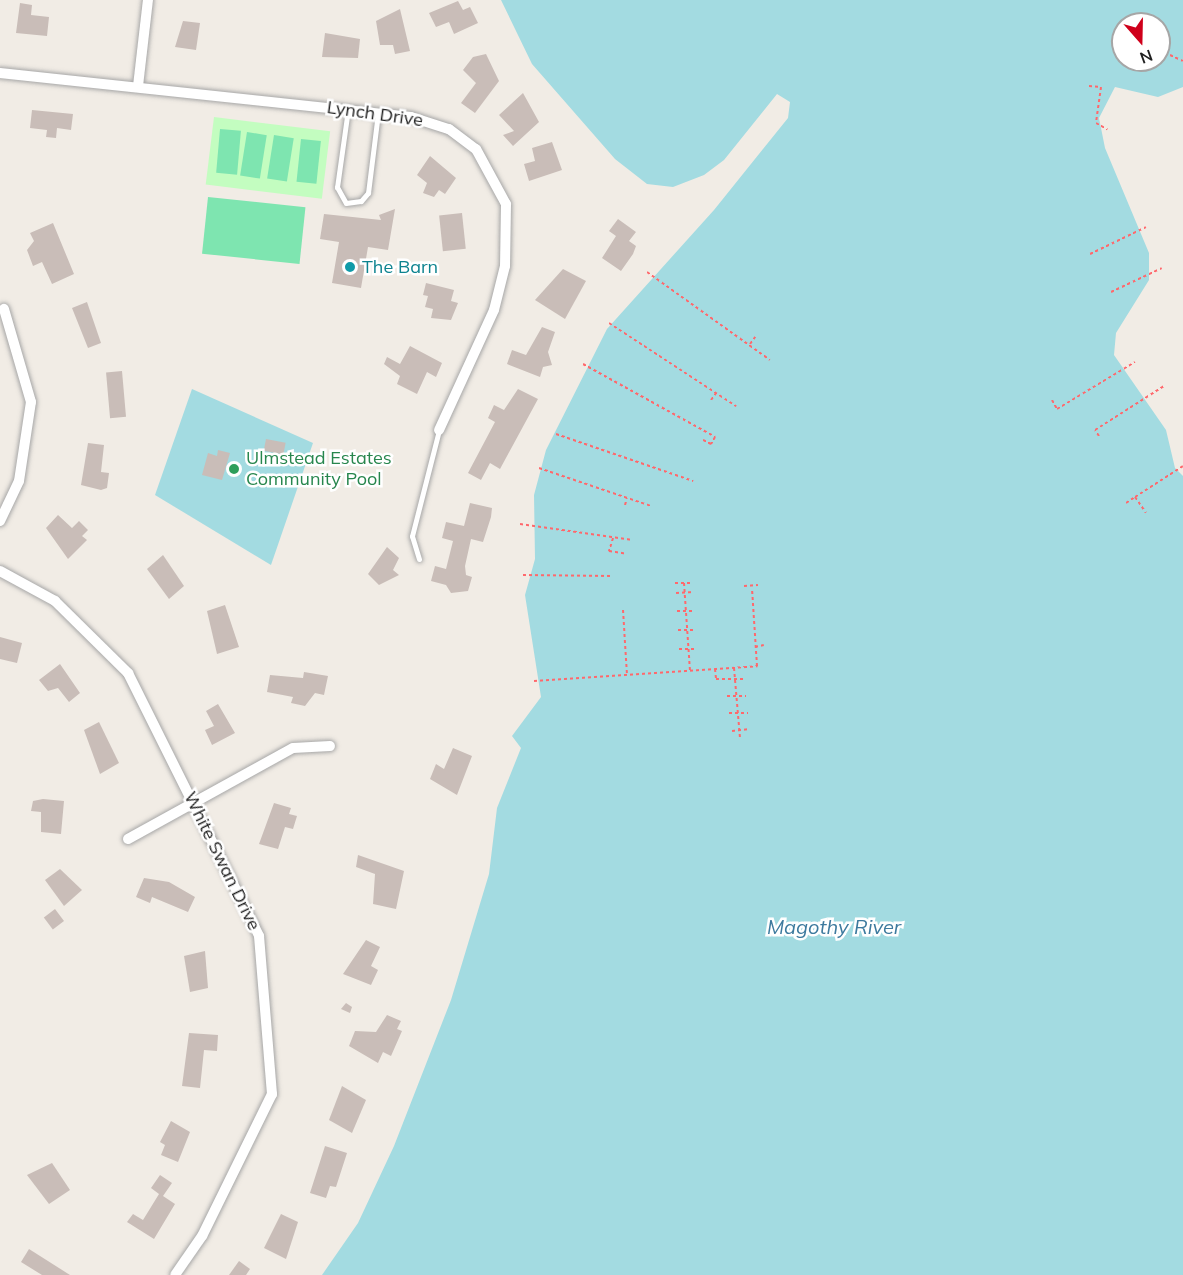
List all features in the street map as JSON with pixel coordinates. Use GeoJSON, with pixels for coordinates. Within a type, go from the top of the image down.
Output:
{"type":"FeatureCollection","features":[{"type":"Feature","properties":{"kind":"street"},"geometry":{"type":"LineString","coordinates":[[138,86],[148,0]]}},
{"type":"Feature","properties":{"kind":"street","name":"Lynch Drive"},"geometry":{"type":"LineString","coordinates":[[0,73],[348,109],[428,120],[476,149],[506,204],[505,266],[494,310],[439,430]]}},
{"type":"Feature","properties":{"kind":"street"},"geometry":{"type":"LineString","coordinates":[[0,521],[20,481],[31,402],[4,309]]}},
{"type":"Feature","properties":{"kind":"street","name":"White Swan Drive"},"geometry":{"type":"LineString","coordinates":[[0,571],[55,601],[128,673],[196,804],[259,936],[272,1094],[202,1236],[175,1275]]}},
{"type":"Feature","properties":{"kind":"street"},"geometry":{"type":"LineString","coordinates":[[128,839],[196,804],[293,748],[330,746]]}},
{"type":"Feature","properties":{"kind":"lane"},"geometry":{"type":"LineString","coordinates":[[348,109],[337,187],[346,202],[361,201],[368,193],[378,113]]}},
{"type":"Feature","properties":{"kind":"lane"},"geometry":{"type":"LineString","coordinates":[[419,559],[412,536],[439,430]]}},
{"type":"Feature","properties":{"kind":"path"},"geometry":{"type":"LineString","coordinates":[[1089,86],[1101,87],[1096,123],[1107,129]]}},
{"type":"Feature","properties":{"kind":"path"},"geometry":{"type":"LineString","coordinates":[[1090,254],[1146,227]]}},
{"type":"Feature","properties":{"kind":"path"},"geometry":{"type":"LineString","coordinates":[[1111,292],[1162,268]]}},
{"type":"Feature","properties":{"kind":"path"},"geometry":{"type":"LineString","coordinates":[[648,272],[770,360]]}},
{"type":"Feature","properties":{"kind":"path"},"geometry":{"type":"LineString","coordinates":[[609,323],[736,406]]}},
{"type":"Feature","properties":{"kind":"path"},"geometry":{"type":"LineString","coordinates":[[749,345],[755,337]]}},
{"type":"Feature","properties":{"kind":"path"},"geometry":{"type":"LineString","coordinates":[[1052,400],[1057,409],[1135,362]]}},
{"type":"Feature","properties":{"kind":"path"},"geometry":{"type":"LineString","coordinates":[[583,364],[715,437],[711,444],[703,440]]}},
{"type":"Feature","properties":{"kind":"path"},"geometry":{"type":"LineString","coordinates":[[1099,436],[1095,430],[1164,386]]}},
{"type":"Feature","properties":{"kind":"path"},"geometry":{"type":"LineString","coordinates":[[711,400],[716,393]]}},
{"type":"Feature","properties":{"kind":"path"},"geometry":{"type":"LineString","coordinates":[[556,434],[693,481]]}},
{"type":"Feature","properties":{"kind":"path"},"geometry":{"type":"LineString","coordinates":[[1126,502],[1183,466]]}},
{"type":"Feature","properties":{"kind":"path"},"geometry":{"type":"LineString","coordinates":[[538,468],[651,506]]}},
{"type":"Feature","properties":{"kind":"path"},"geometry":{"type":"LineString","coordinates":[[1135,497],[1146,513]]}},
{"type":"Feature","properties":{"kind":"path"},"geometry":{"type":"LineString","coordinates":[[625,505],[627,498]]}},
{"type":"Feature","properties":{"kind":"path"},"geometry":{"type":"LineString","coordinates":[[520,524],[633,540]]}},
{"type":"Feature","properties":{"kind":"path"},"geometry":{"type":"LineString","coordinates":[[613,538],[609,551],[627,554]]}},
{"type":"Feature","properties":{"kind":"path"},"geometry":{"type":"LineString","coordinates":[[523,575],[613,576]]}},
{"type":"Feature","properties":{"kind":"path"},"geometry":{"type":"LineString","coordinates":[[684,583],[690,671]]}},
{"type":"Feature","properties":{"kind":"path"},"geometry":{"type":"LineString","coordinates":[[675,584],[692,583]]}},
{"type":"Feature","properties":{"kind":"path"},"geometry":{"type":"LineString","coordinates":[[744,586],[752,588],[758,585]]}},
{"type":"Feature","properties":{"kind":"path"},"geometry":{"type":"LineString","coordinates":[[534,681],[757,666],[752,588]]}},
{"type":"Feature","properties":{"kind":"path"},"geometry":{"type":"LineString","coordinates":[[676,592],[694,592]]}},
{"type":"Feature","properties":{"kind":"path"},"geometry":{"type":"LineString","coordinates":[[623,610],[627,675]]}},
{"type":"Feature","properties":{"kind":"path"},"geometry":{"type":"LineString","coordinates":[[677,611],[694,611]]}},
{"type":"Feature","properties":{"kind":"path"},"geometry":{"type":"LineString","coordinates":[[678,630],[696,630]]}},
{"type":"Feature","properties":{"kind":"path"},"geometry":{"type":"LineString","coordinates":[[755,647],[764,645]]}},
{"type":"Feature","properties":{"kind":"path"},"geometry":{"type":"LineString","coordinates":[[679,649],[697,649]]}},
{"type":"Feature","properties":{"kind":"path"},"geometry":{"type":"LineString","coordinates":[[734,668],[740,738]]}},
{"type":"Feature","properties":{"kind":"path"},"geometry":{"type":"LineString","coordinates":[[715,669],[716,679],[745,680]]}},
{"type":"Feature","properties":{"kind":"path"},"geometry":{"type":"LineString","coordinates":[[727,696],[746,696]]}},
{"type":"Feature","properties":{"kind":"path"},"geometry":{"type":"LineString","coordinates":[[729,713],[748,713]]}},
{"type":"Feature","properties":{"kind":"path"},"geometry":{"type":"LineString","coordinates":[[732,731],[750,729]]}},
{"type":"Feature","properties":{"kind":"green space"},"geometry":{"type":"Polygon","coordinates":[[[214,117],[330,131],[322,199],[206,184],[214,117]]]}},
{"type":"Feature","properties":{"kind":"green space"},"geometry":{"type":"Polygon","coordinates":[[[220,129],[241,131],[237,175],[216,173],[220,129]]]}},
{"type":"Feature","properties":{"kind":"green space"},"geometry":{"type":"Polygon","coordinates":[[[247,132],[267,135],[260,179],[240,175],[247,132]]]}},
{"type":"Feature","properties":{"kind":"green space"},"geometry":{"type":"Polygon","coordinates":[[[274,135],[294,138],[287,182],[267,178],[274,135]]]}},
{"type":"Feature","properties":{"kind":"green space"},"geometry":{"type":"Polygon","coordinates":[[[301,139],[321,141],[316,184],[297,182],[301,139]]]}},
{"type":"Feature","properties":{"kind":"green space"},"geometry":{"type":"Polygon","coordinates":[[[208,197],[305,207],[300,264],[202,254],[208,197]]]}},
{"type":"Feature","properties":{"kind":"water","name":"Magothy River"},"geometry":{"type":"Polygon","coordinates":[[[501,0],[1183,0],[1183,87],[1158,97],[1115,87],[1099,118],[1105,148],[1149,253],[1149,280],[1116,333],[1114,355],[1166,430],[1175,468],[1183,476],[1183,1275],[322,1275],[358,1223],[394,1146],[451,1000],[489,874],[497,808],[521,748],[512,736],[541,697],[525,595],[535,559],[534,495],[546,450],[607,329],[714,210],[788,118],[790,102],[777,94],[724,160],[704,175],[673,187],[647,184],[615,159],[532,64],[501,0]]]}},
{"type":"Feature","properties":{"kind":"water","name":"Ulmstead Estates Community Pool"},"geometry":{"type":"Polygon","coordinates":[[[192,389],[313,443],[271,565],[155,495],[192,389]]]}},
{"type":"Feature","properties":{"kind":"building"},"geometry":{"type":"Polygon","coordinates":[[[458,1],[463,10],[470,7],[478,23],[454,34],[449,22],[436,27],[429,13],[458,1]]]}},
{"type":"Feature","properties":{"kind":"building"},"geometry":{"type":"Polygon","coordinates":[[[20,3],[32,5],[31,15],[49,17],[47,36],[16,33],[20,3]]]}},
{"type":"Feature","properties":{"kind":"building"},"geometry":{"type":"Polygon","coordinates":[[[400,9],[410,51],[395,54],[393,45],[380,45],[376,21],[400,9]]]}},
{"type":"Feature","properties":{"kind":"building"},"geometry":{"type":"Polygon","coordinates":[[[183,21],[200,23],[196,50],[175,47],[183,21]]]}},
{"type":"Feature","properties":{"kind":"building"},"geometry":{"type":"Polygon","coordinates":[[[325,33],[360,39],[358,58],[322,57],[325,33]]]}},
{"type":"Feature","properties":{"kind":"building"},"geometry":{"type":"Polygon","coordinates":[[[486,54],[499,81],[475,113],[461,103],[476,83],[463,70],[473,57],[486,54]]]}},
{"type":"Feature","properties":{"kind":"building"},"geometry":{"type":"Polygon","coordinates":[[[523,93],[539,122],[513,146],[503,135],[514,131],[499,115],[523,93]]]}},
{"type":"Feature","properties":{"kind":"building"},"geometry":{"type":"Polygon","coordinates":[[[32,110],[73,114],[71,130],[57,128],[56,138],[46,137],[47,130],[30,128],[32,110]]]}},
{"type":"Feature","properties":{"kind":"building"},"geometry":{"type":"Polygon","coordinates":[[[552,142],[562,170],[529,181],[524,164],[535,161],[532,148],[552,142]]]}},
{"type":"Feature","properties":{"kind":"building"},"geometry":{"type":"Polygon","coordinates":[[[430,156],[456,178],[445,194],[439,190],[434,197],[423,193],[427,183],[417,175],[430,156]]]}},
{"type":"Feature","properties":{"kind":"building","name":"The Barn"},"geometry":{"type":"Polygon","coordinates":[[[395,209],[388,250],[368,247],[361,288],[332,283],[339,242],[320,239],[324,214],[381,220],[379,215],[395,209]]]}},
{"type":"Feature","properties":{"kind":"building"},"geometry":{"type":"Polygon","coordinates":[[[462,213],[466,249],[443,251],[439,215],[462,213]]]}},
{"type":"Feature","properties":{"kind":"building"},"geometry":{"type":"Polygon","coordinates":[[[618,219],[636,232],[629,241],[636,246],[633,254],[621,271],[602,258],[616,236],[609,231],[618,219]]]}},
{"type":"Feature","properties":{"kind":"building"},"geometry":{"type":"Polygon","coordinates":[[[53,223],[74,274],[52,284],[42,262],[33,266],[27,250],[34,241],[30,233],[53,223]]]}},
{"type":"Feature","properties":{"kind":"building"},"geometry":{"type":"Polygon","coordinates":[[[563,269],[586,281],[565,319],[535,300],[563,269]]]}},
{"type":"Feature","properties":{"kind":"building"},"geometry":{"type":"Polygon","coordinates":[[[426,283],[454,290],[451,301],[458,303],[451,320],[431,318],[433,309],[425,307],[428,296],[423,295],[426,283]]]}},
{"type":"Feature","properties":{"kind":"building"},"geometry":{"type":"Polygon","coordinates":[[[87,302],[101,343],[88,348],[72,308],[87,302]]]}},
{"type":"Feature","properties":{"kind":"building"},"geometry":{"type":"Polygon","coordinates":[[[542,327],[555,332],[548,352],[552,365],[543,367],[540,377],[507,364],[512,350],[526,355],[542,327]]]}},
{"type":"Feature","properties":{"kind":"building"},"geometry":{"type":"Polygon","coordinates":[[[410,346],[442,363],[436,377],[427,372],[417,394],[397,384],[400,376],[384,364],[387,357],[400,364],[410,346]]]}},
{"type":"Feature","properties":{"kind":"building"},"geometry":{"type":"Polygon","coordinates":[[[122,371],[126,417],[110,418],[106,372],[122,371]]]}},
{"type":"Feature","properties":{"kind":"building"},"geometry":{"type":"Polygon","coordinates":[[[518,389],[538,399],[500,469],[490,463],[481,480],[468,473],[495,422],[488,418],[494,405],[504,410],[518,389]]]}},
{"type":"Feature","properties":{"kind":"building"},"geometry":{"type":"Polygon","coordinates":[[[266,439],[286,443],[283,455],[264,451],[266,439]]]}},
{"type":"Feature","properties":{"kind":"building"},"geometry":{"type":"Polygon","coordinates":[[[88,443],[104,445],[101,472],[109,473],[107,488],[101,490],[81,485],[88,443]]]}},
{"type":"Feature","properties":{"kind":"building"},"geometry":{"type":"Polygon","coordinates":[[[218,450],[230,453],[222,480],[202,475],[208,453],[217,456],[218,450]]]}},
{"type":"Feature","properties":{"kind":"building"},"geometry":{"type":"Polygon","coordinates":[[[470,503],[492,508],[491,517],[483,542],[471,539],[465,566],[466,575],[472,577],[468,591],[451,593],[446,585],[431,581],[435,566],[446,569],[453,541],[442,538],[446,522],[464,526],[470,503]]]}},
{"type":"Feature","properties":{"kind":"building"},"geometry":{"type":"Polygon","coordinates":[[[58,515],[72,528],[79,521],[88,530],[82,536],[87,540],[68,559],[46,528],[58,515]]]}},
{"type":"Feature","properties":{"kind":"building"},"geometry":{"type":"Polygon","coordinates":[[[387,547],[399,558],[393,570],[399,575],[379,585],[368,574],[387,547]]]}},
{"type":"Feature","properties":{"kind":"building"},"geometry":{"type":"Polygon","coordinates":[[[163,555],[184,586],[169,599],[147,569],[163,555]]]}},
{"type":"Feature","properties":{"kind":"building"},"geometry":{"type":"Polygon","coordinates":[[[225,605],[239,647],[217,654],[207,611],[225,605]]]}},
{"type":"Feature","properties":{"kind":"building"},"geometry":{"type":"Polygon","coordinates":[[[0,637],[22,643],[17,663],[0,659],[0,637]]]}},
{"type":"Feature","properties":{"kind":"building"},"geometry":{"type":"Polygon","coordinates":[[[60,664],[80,693],[69,702],[58,688],[48,691],[39,680],[60,664]]]}},
{"type":"Feature","properties":{"kind":"building"},"geometry":{"type":"Polygon","coordinates":[[[304,672],[328,676],[324,695],[315,693],[305,706],[291,703],[293,697],[267,692],[270,675],[303,678],[304,672]]]}},
{"type":"Feature","properties":{"kind":"building"},"geometry":{"type":"Polygon","coordinates":[[[218,704],[235,733],[212,745],[205,730],[214,726],[206,711],[218,704]]]}},
{"type":"Feature","properties":{"kind":"building"},"geometry":{"type":"Polygon","coordinates":[[[99,722],[119,763],[100,774],[84,730],[99,722]]]}},
{"type":"Feature","properties":{"kind":"building"},"geometry":{"type":"Polygon","coordinates":[[[453,748],[472,756],[457,795],[430,779],[436,764],[444,769],[453,748]]]}},
{"type":"Feature","properties":{"kind":"building"},"geometry":{"type":"Polygon","coordinates":[[[43,799],[64,801],[61,834],[41,832],[41,812],[31,811],[33,801],[43,799]]]}},
{"type":"Feature","properties":{"kind":"building"},"geometry":{"type":"Polygon","coordinates":[[[274,803],[291,808],[289,814],[297,816],[293,829],[285,827],[278,849],[259,844],[274,803]]]}},
{"type":"Feature","properties":{"kind":"building"},"geometry":{"type":"Polygon","coordinates":[[[358,855],[404,871],[396,909],[373,904],[375,874],[356,867],[358,855]]]}},
{"type":"Feature","properties":{"kind":"building"},"geometry":{"type":"Polygon","coordinates":[[[60,869],[82,890],[64,906],[45,880],[60,869]]]}},
{"type":"Feature","properties":{"kind":"building"},"geometry":{"type":"Polygon","coordinates":[[[144,878],[169,882],[195,897],[188,912],[152,897],[150,903],[136,897],[144,878]]]}},
{"type":"Feature","properties":{"kind":"building"},"geometry":{"type":"Polygon","coordinates":[[[55,909],[64,921],[53,929],[44,917],[55,909]]]}},
{"type":"Feature","properties":{"kind":"building"},"geometry":{"type":"Polygon","coordinates":[[[366,940],[380,947],[371,966],[378,970],[371,985],[343,974],[366,940]]]}},
{"type":"Feature","properties":{"kind":"building"},"geometry":{"type":"Polygon","coordinates":[[[205,951],[208,988],[190,992],[184,956],[205,951]]]}},
{"type":"Feature","properties":{"kind":"building"},"geometry":{"type":"Polygon","coordinates":[[[346,1003],[352,1007],[350,1013],[341,1009],[346,1003]]]}},
{"type":"Feature","properties":{"kind":"building"},"geometry":{"type":"Polygon","coordinates":[[[387,1015],[401,1021],[397,1029],[402,1031],[391,1056],[383,1052],[378,1063],[349,1046],[355,1031],[376,1032],[387,1015]]]}},
{"type":"Feature","properties":{"kind":"building"},"geometry":{"type":"Polygon","coordinates":[[[189,1033],[218,1035],[217,1051],[204,1050],[200,1088],[182,1086],[189,1033]]]}},
{"type":"Feature","properties":{"kind":"building"},"geometry":{"type":"Polygon","coordinates":[[[342,1086],[366,1100],[352,1133],[329,1120],[342,1086]]]}},
{"type":"Feature","properties":{"kind":"building"},"geometry":{"type":"Polygon","coordinates":[[[171,1121],[190,1132],[178,1162],[161,1155],[165,1145],[160,1142],[171,1121]]]}},
{"type":"Feature","properties":{"kind":"building"},"geometry":{"type":"Polygon","coordinates":[[[325,1146],[347,1153],[336,1187],[330,1186],[326,1198],[310,1193],[325,1146]]]}},
{"type":"Feature","properties":{"kind":"building"},"geometry":{"type":"Polygon","coordinates":[[[52,1163],[70,1190],[49,1204],[27,1175],[52,1163]]]}},
{"type":"Feature","properties":{"kind":"building"},"geometry":{"type":"Polygon","coordinates":[[[160,1175],[172,1183],[163,1196],[175,1204],[154,1239],[127,1222],[133,1214],[143,1220],[159,1194],[151,1188],[160,1175]]]}},
{"type":"Feature","properties":{"kind":"building"},"geometry":{"type":"Polygon","coordinates":[[[281,1214],[298,1222],[286,1259],[264,1248],[281,1214]]]}},
{"type":"Feature","properties":{"kind":"building"},"geometry":{"type":"Polygon","coordinates":[[[29,1249],[70,1275],[42,1275],[21,1262],[29,1249]]]}},
{"type":"Feature","properties":{"kind":"building"},"geometry":{"type":"Polygon","coordinates":[[[239,1261],[250,1269],[246,1275],[229,1275],[239,1261]]]}},
{"type":"Feature","properties":{"kind":"place","name":"The Barn"},"geometry":{"type":"Point","coordinates":[350,267]}},
{"type":"Feature","properties":{"kind":"place","name":"Ulmstead Estates Community Pool"},"geometry":{"type":"Point","coordinates":[234,469]}}]}
